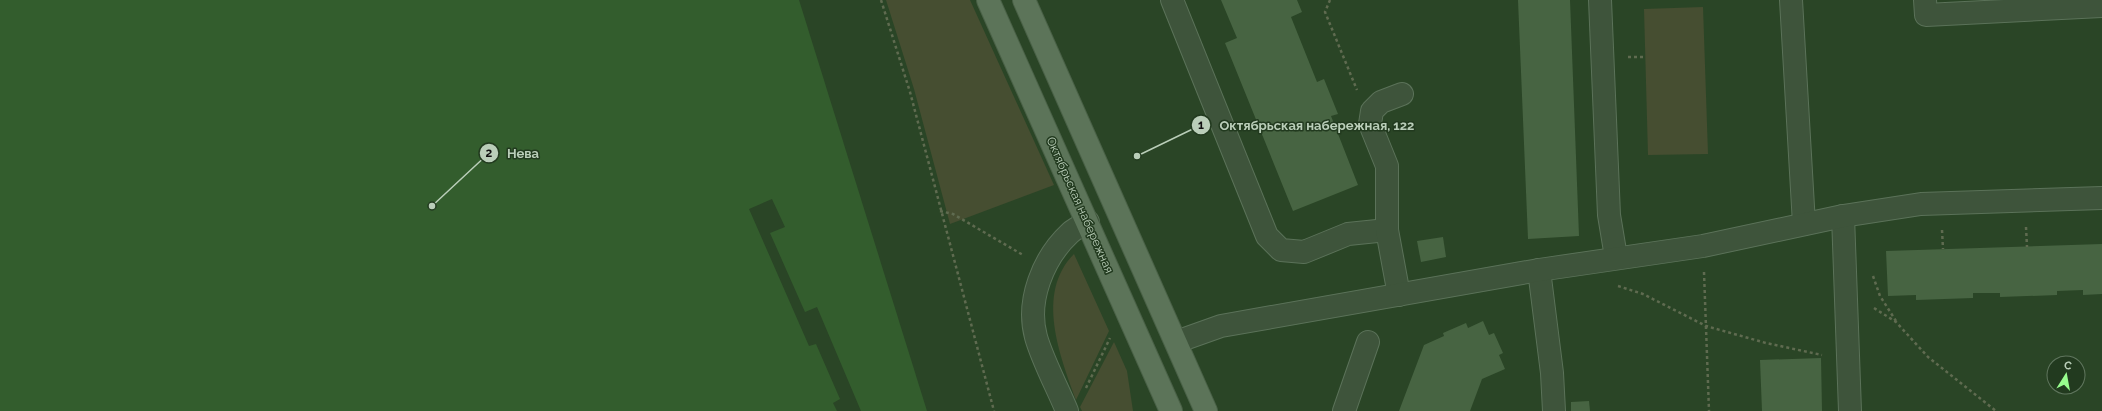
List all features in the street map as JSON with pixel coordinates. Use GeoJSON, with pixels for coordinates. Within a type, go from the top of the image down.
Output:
{"type":"FeatureCollection","features":[{"type":"Feature","properties":{"kind":"main road","name":"Октябрьская набережная"},"geometry":{"type":"LineString","coordinates":[[988,0],[1172,411]]}},
{"type":"Feature","properties":{"kind":"main road"},"geometry":{"type":"LineString","coordinates":[[1024,0],[1206,411]]}},
{"type":"Feature","properties":{"kind":"lane"},"geometry":{"type":"LineString","coordinates":[[1172,0],[1267,236],[1281,250],[1304,252],[1348,234],[1387,230]]}},
{"type":"Feature","properties":{"kind":"lane"},"geometry":{"type":"LineString","coordinates":[[1600,0],[1609,215],[1616,257]]}},
{"type":"Feature","properties":{"kind":"lane"},"geometry":{"type":"LineString","coordinates":[[1791,0],[1804,224]]}},
{"type":"Feature","properties":{"kind":"lane"},"geometry":{"type":"LineString","coordinates":[[1925,0],[1926,15],[2102,6]]}},
{"type":"Feature","properties":{"kind":"lane"},"geometry":{"type":"LineString","coordinates":[[1399,295],[1387,230],[1387,166],[1370,124],[1372,111],[1381,102],[1402,94]]}},
{"type":"Feature","properties":{"kind":"lane"},"geometry":{"type":"LineString","coordinates":[[1176,342],[1221,326],[1616,257],[1703,246],[1843,216],[1921,204],[2102,198]]}},
{"type":"Feature","properties":{"kind":"lane"},"geometry":{"type":"LineString","coordinates":[[1843,216],[1850,411]]}},
{"type":"Feature","properties":{"kind":"lane"},"geometry":{"type":"LineString","coordinates":[[1067,411],[1036,337],[1034,316],[1036,293],[1044,268],[1058,246],[1071,232],[1088,222]]}},
{"type":"Feature","properties":{"kind":"lane"},"geometry":{"type":"LineString","coordinates":[[1539,270],[1552,373],[1554,411]]}},
{"type":"Feature","properties":{"kind":"lane"},"geometry":{"type":"LineString","coordinates":[[1344,411],[1368,342]]}},
{"type":"Feature","properties":{"kind":"path"},"geometry":{"type":"LineString","coordinates":[[881,0],[910,92],[940,211],[994,411]]}},
{"type":"Feature","properties":{"kind":"path"},"geometry":{"type":"LineString","coordinates":[[1330,0],[1325,12],[1358,94],[1372,111]]}},
{"type":"Feature","properties":{"kind":"path"},"geometry":{"type":"LineString","coordinates":[[940,211],[953,214],[1044,268]]}},
{"type":"Feature","properties":{"kind":"path"},"geometry":{"type":"LineString","coordinates":[[1703,246],[1709,411]]}},
{"type":"Feature","properties":{"kind":"path"},"geometry":{"type":"LineString","coordinates":[[1616,285],[1643,294],[1706,326],[1766,343],[1821,354],[1826,360]]}},
{"type":"Feature","properties":{"kind":"path"},"geometry":{"type":"LineString","coordinates":[[1846,290],[1896,322],[1928,357],[1996,411]]}},
{"type":"Feature","properties":{"kind":"path"},"geometry":{"type":"LineString","coordinates":[[1091,378],[1112,334]]}},
{"type":"Feature","properties":{"kind":"shaded area"},"geometry":{"type":"Polygon","coordinates":[[[0,0],[799,0],[927,411],[0,411],[0,0]]]}},
{"type":"Feature","properties":{"kind":"shaded area"},"geometry":{"type":"Polygon","coordinates":[[[886,0],[970,0],[1054,185],[950,224],[914,89],[886,0]]]}},
{"type":"Feature","properties":{"kind":"shaded area"},"geometry":{"type":"Polygon","coordinates":[[[1703,7],[1708,154],[1648,155],[1644,9],[1703,7]]]}},
{"type":"Feature","properties":{"kind":"shaded area"},"geometry":{"type":"Polygon","coordinates":[[[1074,254],[1109,331],[1076,400],[1058,345],[1054,325],[1053,306],[1056,287],[1062,270],[1074,254]]]}},
{"type":"Feature","properties":{"kind":"shaded area"},"geometry":{"type":"Polygon","coordinates":[[[1114,342],[1127,371],[1133,411],[1082,411],[1080,407],[1114,342]]]}},
{"type":"Feature","properties":{"kind":"pier"},"geometry":{"type":"Polygon","coordinates":[[[772,199],[785,227],[770,233],[805,312],[817,307],[861,411],[837,411],[833,403],[840,399],[816,344],[809,346],[749,209],[772,199]]]}},
{"type":"Feature","properties":{"kind":"building"},"geometry":{"type":"Polygon","coordinates":[[[1221,0],[1297,0],[1302,12],[1291,17],[1317,82],[1324,79],[1338,114],[1331,116],[1358,185],[1293,211],[1225,43],[1237,38],[1221,0]]]}},
{"type":"Feature","properties":{"kind":"building"},"geometry":{"type":"Polygon","coordinates":[[[1518,0],[1570,0],[1579,236],[1528,239],[1518,0]]]}},
{"type":"Feature","properties":{"kind":"building"},"geometry":{"type":"Polygon","coordinates":[[[1443,237],[1446,257],[1421,262],[1417,241],[1443,237]]]}},
{"type":"Feature","properties":{"kind":"building"},"geometry":{"type":"Polygon","coordinates":[[[2102,244],[2102,294],[2083,295],[2083,290],[2057,291],[2057,295],[2000,297],[2000,293],[1973,293],[1973,298],[1916,300],[1916,295],[1888,296],[1886,251],[2102,244]]]}},
{"type":"Feature","properties":{"kind":"building"},"geometry":{"type":"Polygon","coordinates":[[[1483,321],[1489,335],[1494,333],[1503,353],[1499,355],[1505,369],[1482,379],[1470,411],[1399,411],[1424,345],[1444,336],[1443,333],[1466,323],[1468,328],[1483,321]]]}},
{"type":"Feature","properties":{"kind":"building"},"geometry":{"type":"Polygon","coordinates":[[[1821,358],[1822,411],[1762,411],[1760,360],[1821,358]]]}},
{"type":"Feature","properties":{"kind":"building"},"geometry":{"type":"Polygon","coordinates":[[[1589,401],[1590,411],[1571,411],[1571,402],[1589,401]]]}},
{"type":"Feature","properties":{"kind":"place","name":"Октябрьская набережная, 122"},"geometry":{"type":"Point","coordinates":[1137,156]}},
{"type":"Feature","properties":{"kind":"place","name":"Нева"},"geometry":{"type":"Point","coordinates":[432,206]}}]}
